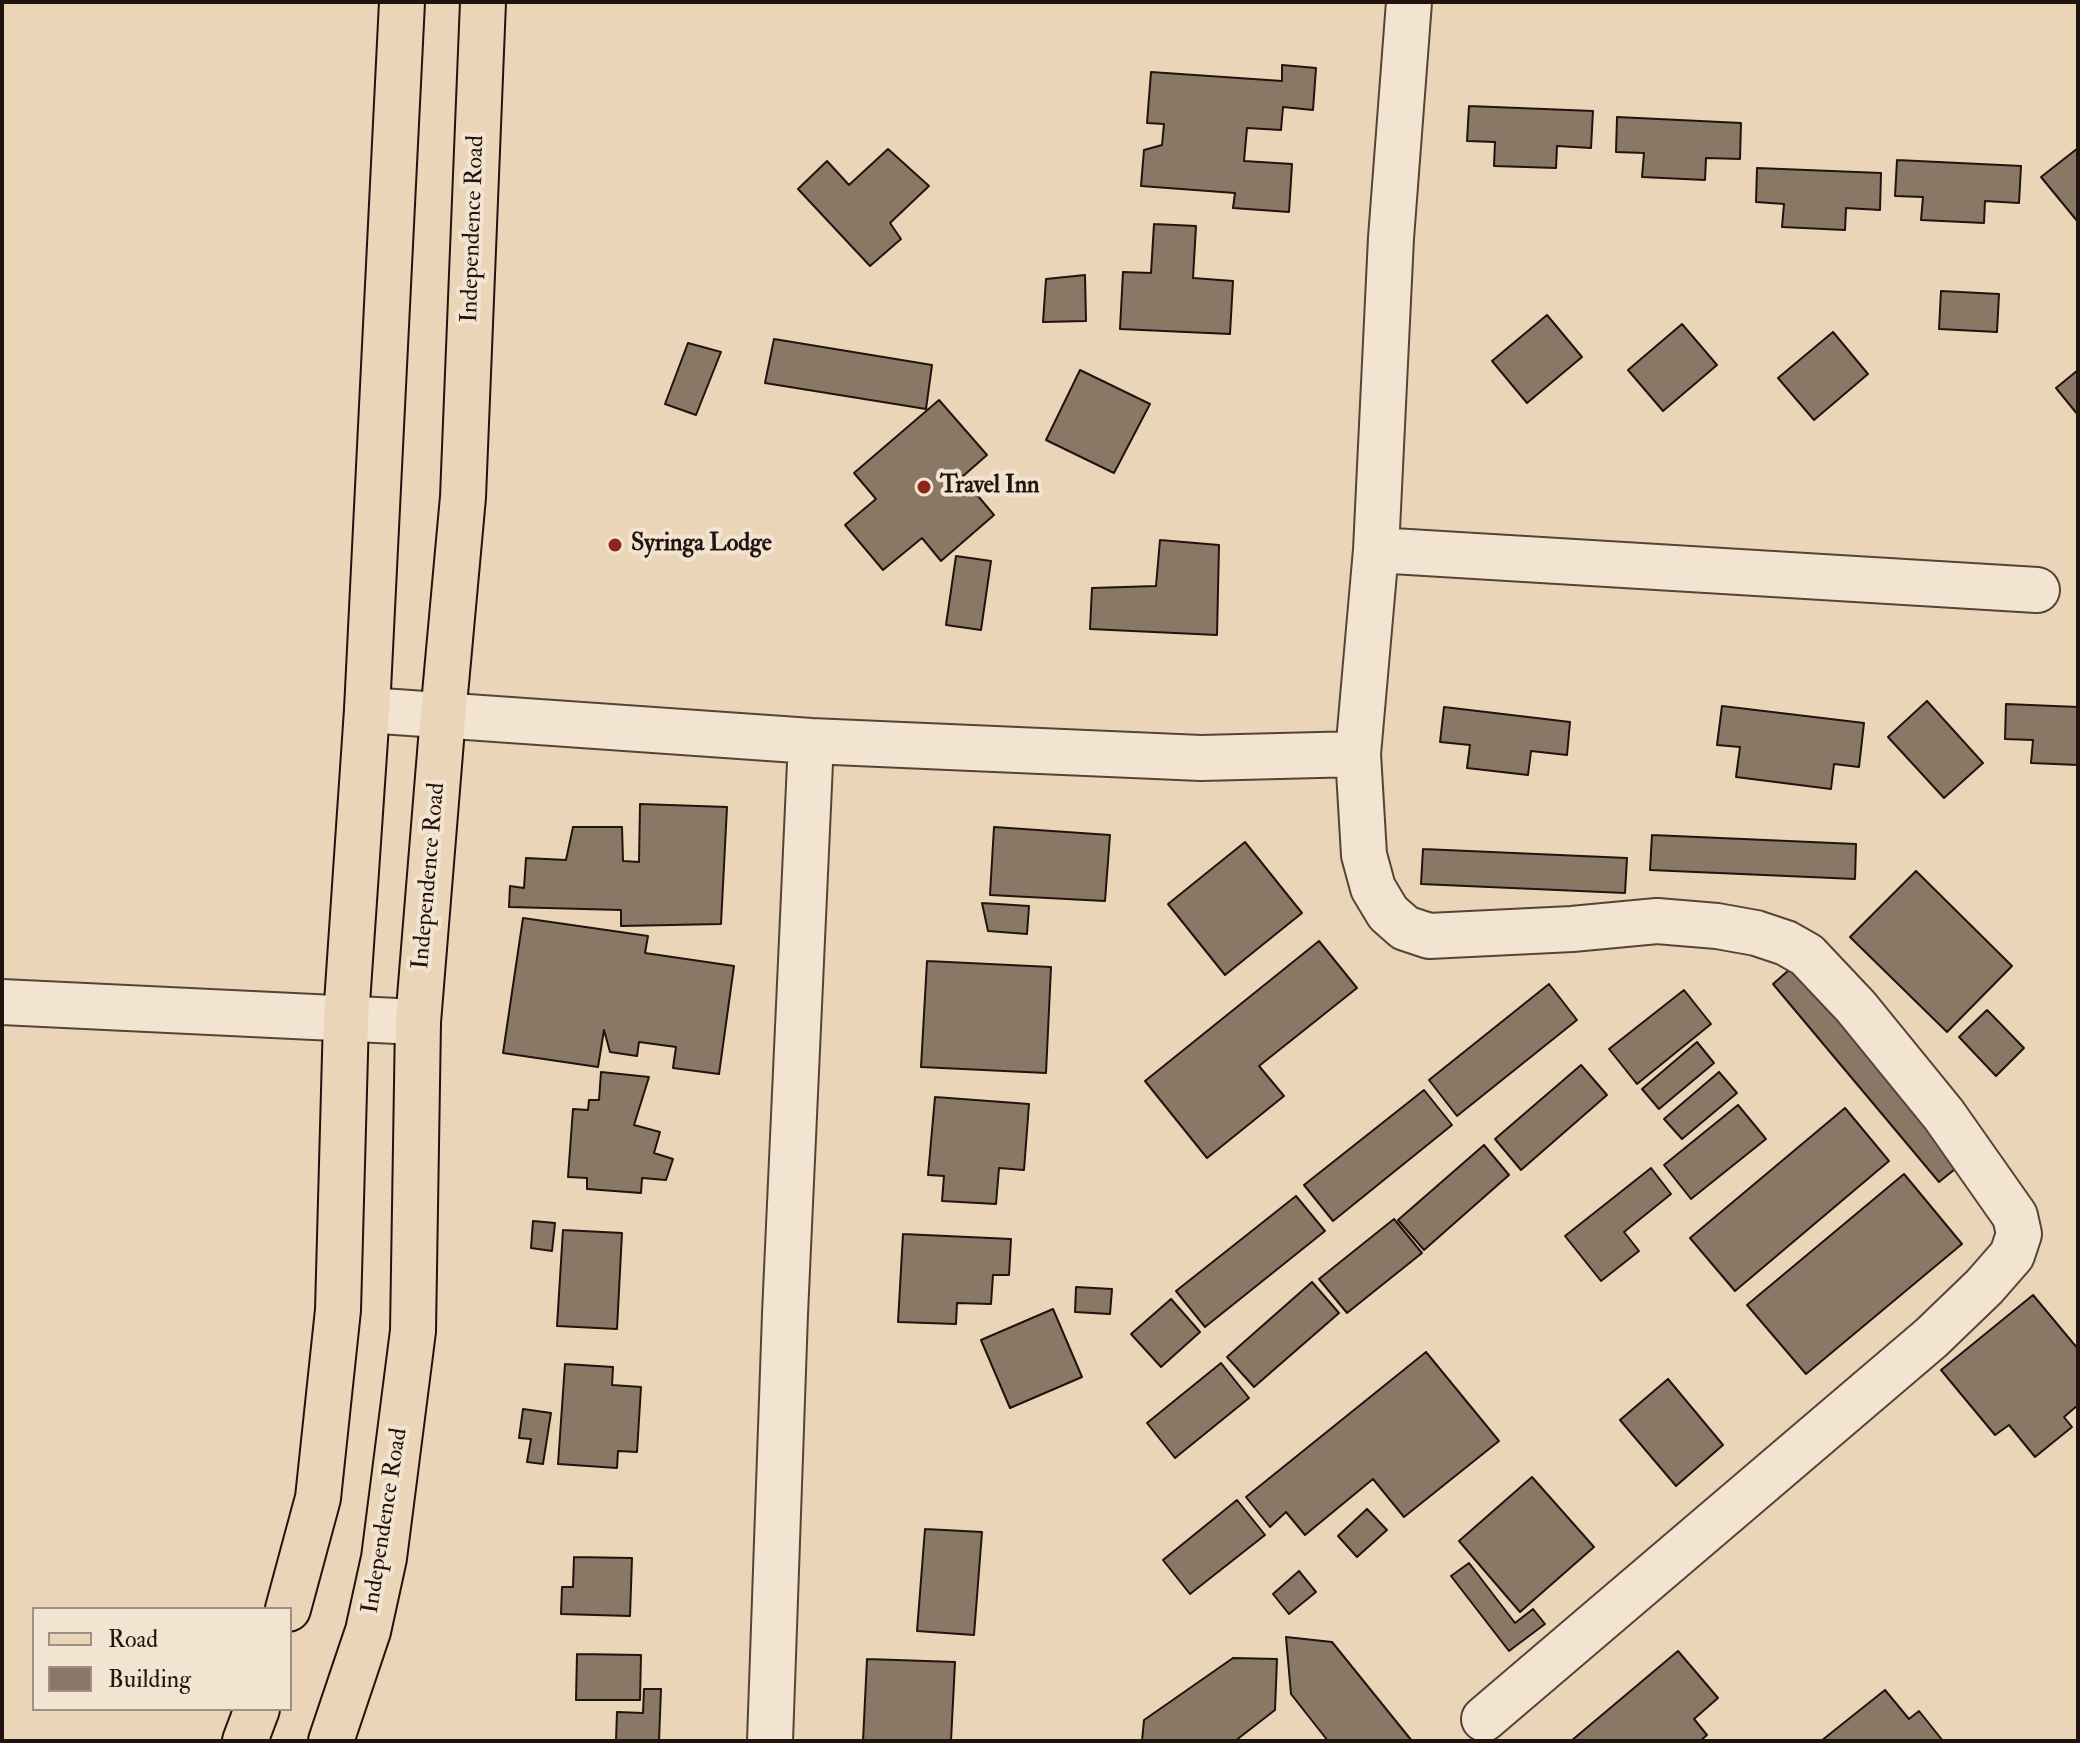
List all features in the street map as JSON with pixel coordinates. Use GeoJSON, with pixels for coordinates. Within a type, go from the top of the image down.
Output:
{"type":"FeatureCollection","features":[{"type":"Feature","properties":{"kind":"main road"},"geometry":{"type":"LineString","coordinates":[[289,1607],[318,1498],[338,1310],[346,1018],[367,710],[402,2]]}},
{"type":"Feature","properties":{"kind":"main road","name":"Independence Road"},"geometry":{"type":"LineString","coordinates":[[331,1741],[368,1631],[384,1558],[411,1346],[418,1022],[463,497],[483,2]]}},
{"type":"Feature","properties":{"kind":"main road"},"geometry":{"type":"LineString","coordinates":[[245,1741],[256,1711]]}},
{"type":"Feature","properties":{"kind":"street"},"geometry":{"type":"LineString","coordinates":[[1409,2],[1391,238],[1376,550],[1358,754],[1364,855],[1373,888],[1388,913],[1405,928],[1429,936],[1572,929],[1657,921],[1717,926],[1756,933],[1786,943],[1807,955],[1856,1007],[1944,1115],[2015,1216],[2019,1234],[2012,1255],[1931,1338],[1484,1719]]}},
{"type":"Feature","properties":{"kind":"street"},"geometry":{"type":"LineString","coordinates":[[1376,550],[2037,590]]}},
{"type":"Feature","properties":{"kind":"street"},"geometry":{"type":"LineString","coordinates":[[367,710],[811,741],[1201,758],[1358,754]]}},
{"type":"Feature","properties":{"kind":"street"},"geometry":{"type":"LineString","coordinates":[[770,1741],[811,741]]}},
{"type":"Feature","properties":{"kind":"street"},"geometry":{"type":"LineString","coordinates":[[2,1002],[418,1022]]}},
{"type":"Feature","properties":{"kind":"building"},"geometry":{"type":"Polygon","coordinates":[[[1282,65],[1316,68],[1313,110],[1283,107],[1281,130],[1247,128],[1244,161],[1292,164],[1289,212],[1233,208],[1235,193],[1141,186],[1144,150],[1162,145],[1164,124],[1147,123],[1151,72],[1282,81],[1282,65]]]}},
{"type":"Feature","properties":{"kind":"building"},"geometry":{"type":"Polygon","coordinates":[[[1469,106],[1593,111],[1591,148],[1557,146],[1556,168],[1494,166],[1495,142],[1467,141],[1469,106]]]}},
{"type":"Feature","properties":{"kind":"building"},"geometry":{"type":"Polygon","coordinates":[[[1617,117],[1741,123],[1740,159],[1706,158],[1705,180],[1642,177],[1644,153],[1616,152],[1617,117]]]}},
{"type":"Feature","properties":{"kind":"building"},"geometry":{"type":"Polygon","coordinates":[[[2078,148],[2078,222],[2041,177],[2078,148]]]}},
{"type":"Feature","properties":{"kind":"building"},"geometry":{"type":"Polygon","coordinates":[[[888,149],[929,186],[890,223],[901,239],[870,266],[798,189],[827,161],[849,185],[888,149]]]}},
{"type":"Feature","properties":{"kind":"building"},"geometry":{"type":"Polygon","coordinates":[[[1897,160],[2021,166],[2019,203],[1985,201],[1984,223],[1921,220],[1923,197],[1895,196],[1897,160]]]}},
{"type":"Feature","properties":{"kind":"building"},"geometry":{"type":"Polygon","coordinates":[[[1757,168],[1881,173],[1880,210],[1846,208],[1845,230],[1782,227],[1784,204],[1756,202],[1757,168]]]}},
{"type":"Feature","properties":{"kind":"building"},"geometry":{"type":"Polygon","coordinates":[[[1154,224],[1196,226],[1193,278],[1233,281],[1230,334],[1120,329],[1123,272],[1151,273],[1154,224]]]}},
{"type":"Feature","properties":{"kind":"building"},"geometry":{"type":"Polygon","coordinates":[[[1085,275],[1086,321],[1043,322],[1046,279],[1085,275]]]}},
{"type":"Feature","properties":{"kind":"building"},"geometry":{"type":"Polygon","coordinates":[[[1941,291],[1999,294],[1997,332],[1939,329],[1941,291]]]}},
{"type":"Feature","properties":{"kind":"building"},"geometry":{"type":"Polygon","coordinates":[[[1547,315],[1582,357],[1527,403],[1492,361],[1547,315]]]}},
{"type":"Feature","properties":{"kind":"building"},"geometry":{"type":"Polygon","coordinates":[[[1682,324],[1717,365],[1663,411],[1628,370],[1682,324]]]}},
{"type":"Feature","properties":{"kind":"building"},"geometry":{"type":"Polygon","coordinates":[[[1833,332],[1868,374],[1814,420],[1778,378],[1833,332]]]}},
{"type":"Feature","properties":{"kind":"building"},"geometry":{"type":"Polygon","coordinates":[[[774,339],[932,365],[926,409],[765,383],[774,339]]]}},
{"type":"Feature","properties":{"kind":"building"},"geometry":{"type":"Polygon","coordinates":[[[688,343],[721,352],[696,415],[665,404],[688,343]]]}},
{"type":"Feature","properties":{"kind":"building"},"geometry":{"type":"Polygon","coordinates":[[[1080,370],[1150,404],[1114,473],[1046,440],[1080,370]]]}},
{"type":"Feature","properties":{"kind":"building"},"geometry":{"type":"Polygon","coordinates":[[[2078,370],[2078,415],[2056,388],[2078,370]]]}},
{"type":"Feature","properties":{"kind":"building"},"geometry":{"type":"Polygon","coordinates":[[[939,400],[987,455],[962,477],[994,515],[941,561],[922,538],[883,570],[845,525],[876,499],[854,473],[939,400]]]}},
{"type":"Feature","properties":{"kind":"building"},"geometry":{"type":"Polygon","coordinates":[[[1160,540],[1219,545],[1217,635],[1090,629],[1092,588],[1156,586],[1160,540]]]}},
{"type":"Feature","properties":{"kind":"building"},"geometry":{"type":"Polygon","coordinates":[[[956,556],[991,561],[981,630],[946,625],[956,556]]]}},
{"type":"Feature","properties":{"kind":"building"},"geometry":{"type":"Polygon","coordinates":[[[1927,701],[1983,763],[1944,798],[1888,737],[1927,701]]]}},
{"type":"Feature","properties":{"kind":"building"},"geometry":{"type":"Polygon","coordinates":[[[2006,704],[2078,707],[2078,765],[2031,763],[2033,740],[2005,739],[2006,704]]]}},
{"type":"Feature","properties":{"kind":"building"},"geometry":{"type":"Polygon","coordinates":[[[1722,706],[1864,723],[1859,767],[1834,764],[1831,789],[1736,777],[1740,747],[1717,745],[1722,706]]]}},
{"type":"Feature","properties":{"kind":"building"},"geometry":{"type":"Polygon","coordinates":[[[1444,707],[1570,722],[1567,755],[1531,751],[1528,775],[1467,768],[1470,745],[1440,742],[1444,707]]]}},
{"type":"Feature","properties":{"kind":"building"},"geometry":{"type":"Polygon","coordinates":[[[640,804],[727,807],[721,924],[621,926],[621,910],[509,907],[510,886],[524,888],[526,858],[566,860],[573,827],[622,827],[623,861],[639,862],[640,804]]]}},
{"type":"Feature","properties":{"kind":"building"},"geometry":{"type":"Polygon","coordinates":[[[994,827],[1110,835],[1105,901],[990,895],[994,827]]]}},
{"type":"Feature","properties":{"kind":"building"},"geometry":{"type":"Polygon","coordinates":[[[1652,835],[1856,844],[1855,879],[1650,870],[1652,835]]]}},
{"type":"Feature","properties":{"kind":"building"},"geometry":{"type":"Polygon","coordinates":[[[1245,842],[1302,913],[1225,975],[1168,904],[1245,842]]]}},
{"type":"Feature","properties":{"kind":"building"},"geometry":{"type":"Polygon","coordinates":[[[1423,849],[1627,858],[1625,893],[1421,884],[1423,849]]]}},
{"type":"Feature","properties":{"kind":"building"},"geometry":{"type":"Polygon","coordinates":[[[1916,871],[2012,966],[1947,1032],[1850,937],[1916,871]]]}},
{"type":"Feature","properties":{"kind":"building"},"geometry":{"type":"Polygon","coordinates":[[[982,903],[1029,906],[1027,934],[988,931],[982,903]]]}},
{"type":"Feature","properties":{"kind":"building"},"geometry":{"type":"Polygon","coordinates":[[[523,918],[648,936],[645,953],[734,966],[719,1074],[673,1068],[676,1047],[639,1042],[637,1056],[610,1052],[604,1030],[598,1067],[503,1053],[523,918]]]}},
{"type":"Feature","properties":{"kind":"building"},"geometry":{"type":"Polygon","coordinates":[[[1319,941],[1357,988],[1259,1066],[1284,1096],[1207,1158],[1145,1081],[1319,941]]]}},
{"type":"Feature","properties":{"kind":"building"},"geometry":{"type":"Polygon","coordinates":[[[927,961],[1051,967],[1046,1073],[921,1067],[927,961]]]}},
{"type":"Feature","properties":{"kind":"building"},"geometry":{"type":"Polygon","coordinates":[[[1798,962],[1965,1161],[1939,1182],[1773,984],[1798,962]]]}},
{"type":"Feature","properties":{"kind":"building"},"geometry":{"type":"Polygon","coordinates":[[[1549,984],[1577,1020],[1457,1116],[1429,1080],[1549,984]]]}},
{"type":"Feature","properties":{"kind":"building"},"geometry":{"type":"Polygon","coordinates":[[[1684,990],[1711,1024],[1637,1084],[1609,1049],[1684,990]]]}},
{"type":"Feature","properties":{"kind":"building"},"geometry":{"type":"Polygon","coordinates":[[[1987,1010],[2024,1048],[1996,1076],[1959,1037],[1987,1010]]]}},
{"type":"Feature","properties":{"kind":"building"},"geometry":{"type":"Polygon","coordinates":[[[1697,1042],[1714,1063],[1659,1109],[1642,1089],[1697,1042]]]}},
{"type":"Feature","properties":{"kind":"building"},"geometry":{"type":"Polygon","coordinates":[[[1581,1065],[1607,1095],[1521,1170],[1495,1139],[1581,1065]]]}},
{"type":"Feature","properties":{"kind":"building"},"geometry":{"type":"Polygon","coordinates":[[[601,1072],[649,1077],[634,1125],[660,1132],[654,1153],[673,1159],[666,1180],[642,1178],[641,1193],[587,1189],[587,1178],[568,1177],[573,1109],[588,1110],[589,1100],[599,1100],[601,1072]]]}},
{"type":"Feature","properties":{"kind":"building"},"geometry":{"type":"Polygon","coordinates":[[[1719,1072],[1737,1093],[1682,1139],[1664,1119],[1719,1072]]]}},
{"type":"Feature","properties":{"kind":"building"},"geometry":{"type":"Polygon","coordinates":[[[1424,1090],[1452,1125],[1333,1221],[1304,1185],[1424,1090]]]}},
{"type":"Feature","properties":{"kind":"building"},"geometry":{"type":"Polygon","coordinates":[[[935,1097],[1029,1104],[1024,1170],[999,1168],[996,1204],[942,1201],[944,1176],[928,1175],[935,1097]]]}},
{"type":"Feature","properties":{"kind":"building"},"geometry":{"type":"Polygon","coordinates":[[[1738,1105],[1766,1139],[1691,1199],[1664,1165],[1738,1105]]]}},
{"type":"Feature","properties":{"kind":"building"},"geometry":{"type":"Polygon","coordinates":[[[1845,1108],[1889,1161],[1735,1291],[1690,1238],[1845,1108]]]}},
{"type":"Feature","properties":{"kind":"building"},"geometry":{"type":"Polygon","coordinates":[[[1484,1145],[1509,1175],[1424,1250],[1398,1220],[1484,1145]]]}},
{"type":"Feature","properties":{"kind":"building"},"geometry":{"type":"Polygon","coordinates":[[[1651,1168],[1671,1194],[1624,1232],[1639,1251],[1601,1281],[1565,1236],[1651,1168]]]}},
{"type":"Feature","properties":{"kind":"building"},"geometry":{"type":"Polygon","coordinates":[[[1904,1174],[1962,1244],[1806,1374],[1747,1305],[1904,1174]]]}},
{"type":"Feature","properties":{"kind":"building"},"geometry":{"type":"Polygon","coordinates":[[[1296,1196],[1325,1231],[1205,1327],[1176,1291],[1296,1196]]]}},
{"type":"Feature","properties":{"kind":"building"},"geometry":{"type":"Polygon","coordinates":[[[1394,1219],[1422,1253],[1347,1313],[1319,1279],[1394,1219]]]}},
{"type":"Feature","properties":{"kind":"building"},"geometry":{"type":"Polygon","coordinates":[[[533,1221],[555,1223],[552,1251],[531,1248],[533,1221]]]}},
{"type":"Feature","properties":{"kind":"building"},"geometry":{"type":"Polygon","coordinates":[[[563,1230],[622,1233],[617,1329],[557,1326],[563,1230]]]}},
{"type":"Feature","properties":{"kind":"building"},"geometry":{"type":"Polygon","coordinates":[[[903,1234],[1011,1239],[1009,1275],[993,1275],[991,1304],[957,1303],[956,1324],[898,1322],[903,1234]]]}},
{"type":"Feature","properties":{"kind":"building"},"geometry":{"type":"Polygon","coordinates":[[[1312,1282],[1339,1313],[1254,1387],[1227,1357],[1312,1282]]]}},
{"type":"Feature","properties":{"kind":"building"},"geometry":{"type":"Polygon","coordinates":[[[1076,1287],[1112,1289],[1110,1314],[1075,1312],[1076,1287]]]}},
{"type":"Feature","properties":{"kind":"building"},"geometry":{"type":"Polygon","coordinates":[[[2033,1295],[2078,1349],[2078,1405],[2064,1417],[2072,1427],[2035,1457],[2009,1425],[1995,1435],[1941,1370],[2033,1295]]]}},
{"type":"Feature","properties":{"kind":"building"},"geometry":{"type":"Polygon","coordinates":[[[1171,1299],[1200,1332],[1161,1367],[1131,1334],[1171,1299]]]}},
{"type":"Feature","properties":{"kind":"building"},"geometry":{"type":"Polygon","coordinates":[[[1053,1309],[1082,1377],[1010,1408],[981,1340],[1053,1309]]]}},
{"type":"Feature","properties":{"kind":"building"},"geometry":{"type":"Polygon","coordinates":[[[1426,1352],[1499,1441],[1404,1517],[1373,1479],[1305,1535],[1286,1512],[1270,1527],[1246,1497],[1426,1352]]]}},
{"type":"Feature","properties":{"kind":"building"},"geometry":{"type":"Polygon","coordinates":[[[1221,1363],[1249,1398],[1175,1458],[1147,1423],[1221,1363]]]}},
{"type":"Feature","properties":{"kind":"building"},"geometry":{"type":"Polygon","coordinates":[[[565,1364],[613,1367],[612,1385],[641,1387],[637,1452],[618,1451],[617,1468],[558,1464],[565,1364]]]}},
{"type":"Feature","properties":{"kind":"building"},"geometry":{"type":"Polygon","coordinates":[[[1668,1379],[1723,1445],[1676,1486],[1620,1420],[1668,1379]]]}},
{"type":"Feature","properties":{"kind":"building"},"geometry":{"type":"Polygon","coordinates":[[[523,1409],[551,1413],[543,1464],[527,1462],[531,1439],[519,1438],[523,1409]]]}},
{"type":"Feature","properties":{"kind":"building"},"geometry":{"type":"Polygon","coordinates":[[[1532,1477],[1594,1547],[1520,1612],[1459,1541],[1532,1477]]]}},
{"type":"Feature","properties":{"kind":"building"},"geometry":{"type":"Polygon","coordinates":[[[1237,1500],[1265,1535],[1190,1594],[1163,1560],[1237,1500]]]}},
{"type":"Feature","properties":{"kind":"building"},"geometry":{"type":"Polygon","coordinates":[[[1367,1509],[1387,1530],[1357,1557],[1338,1536],[1367,1509]]]}},
{"type":"Feature","properties":{"kind":"building"},"geometry":{"type":"Polygon","coordinates":[[[925,1529],[982,1532],[974,1635],[917,1631],[925,1529]]]}},
{"type":"Feature","properties":{"kind":"building"},"geometry":{"type":"Polygon","coordinates":[[[574,1557],[632,1558],[630,1616],[561,1614],[562,1587],[573,1587],[574,1557]]]}},
{"type":"Feature","properties":{"kind":"building"},"geometry":{"type":"Polygon","coordinates":[[[1469,1563],[1515,1623],[1533,1609],[1545,1624],[1509,1651],[1451,1576],[1469,1563]]]}},
{"type":"Feature","properties":{"kind":"building"},"geometry":{"type":"Polygon","coordinates":[[[1299,1571],[1316,1592],[1289,1614],[1273,1594],[1299,1571]]]}},
{"type":"Feature","properties":{"kind":"building"},"geometry":{"type":"Polygon","coordinates":[[[1286,1637],[1332,1642],[1412,1741],[1328,1741],[1291,1694],[1286,1637]]]}},
{"type":"Feature","properties":{"kind":"building"},"geometry":{"type":"Polygon","coordinates":[[[1678,1651],[1718,1698],[1694,1719],[1707,1735],[1700,1741],[1571,1741],[1678,1651]]]}},
{"type":"Feature","properties":{"kind":"building"},"geometry":{"type":"Polygon","coordinates":[[[577,1654],[641,1655],[640,1700],[576,1700],[577,1654]]]}},
{"type":"Feature","properties":{"kind":"building"},"geometry":{"type":"Polygon","coordinates":[[[1233,1658],[1277,1659],[1275,1710],[1235,1741],[1142,1741],[1144,1720],[1233,1658]]]}},
{"type":"Feature","properties":{"kind":"building"},"geometry":{"type":"Polygon","coordinates":[[[867,1659],[955,1662],[951,1741],[863,1741],[867,1659]]]}},
{"type":"Feature","properties":{"kind":"building"},"geometry":{"type":"Polygon","coordinates":[[[644,1689],[661,1689],[659,1741],[616,1741],[617,1712],[643,1713],[644,1689]]]}},
{"type":"Feature","properties":{"kind":"building"},"geometry":{"type":"Polygon","coordinates":[[[1885,1690],[1909,1719],[1919,1711],[1943,1741],[1821,1741],[1885,1690]]]}},
{"type":"Feature","properties":{"kind":"place","name":"Travel Inn"},"geometry":{"type":"Point","coordinates":[924,487]}},
{"type":"Feature","properties":{"kind":"place","name":"Syringa Lodge"},"geometry":{"type":"Point","coordinates":[615,545]}}]}
